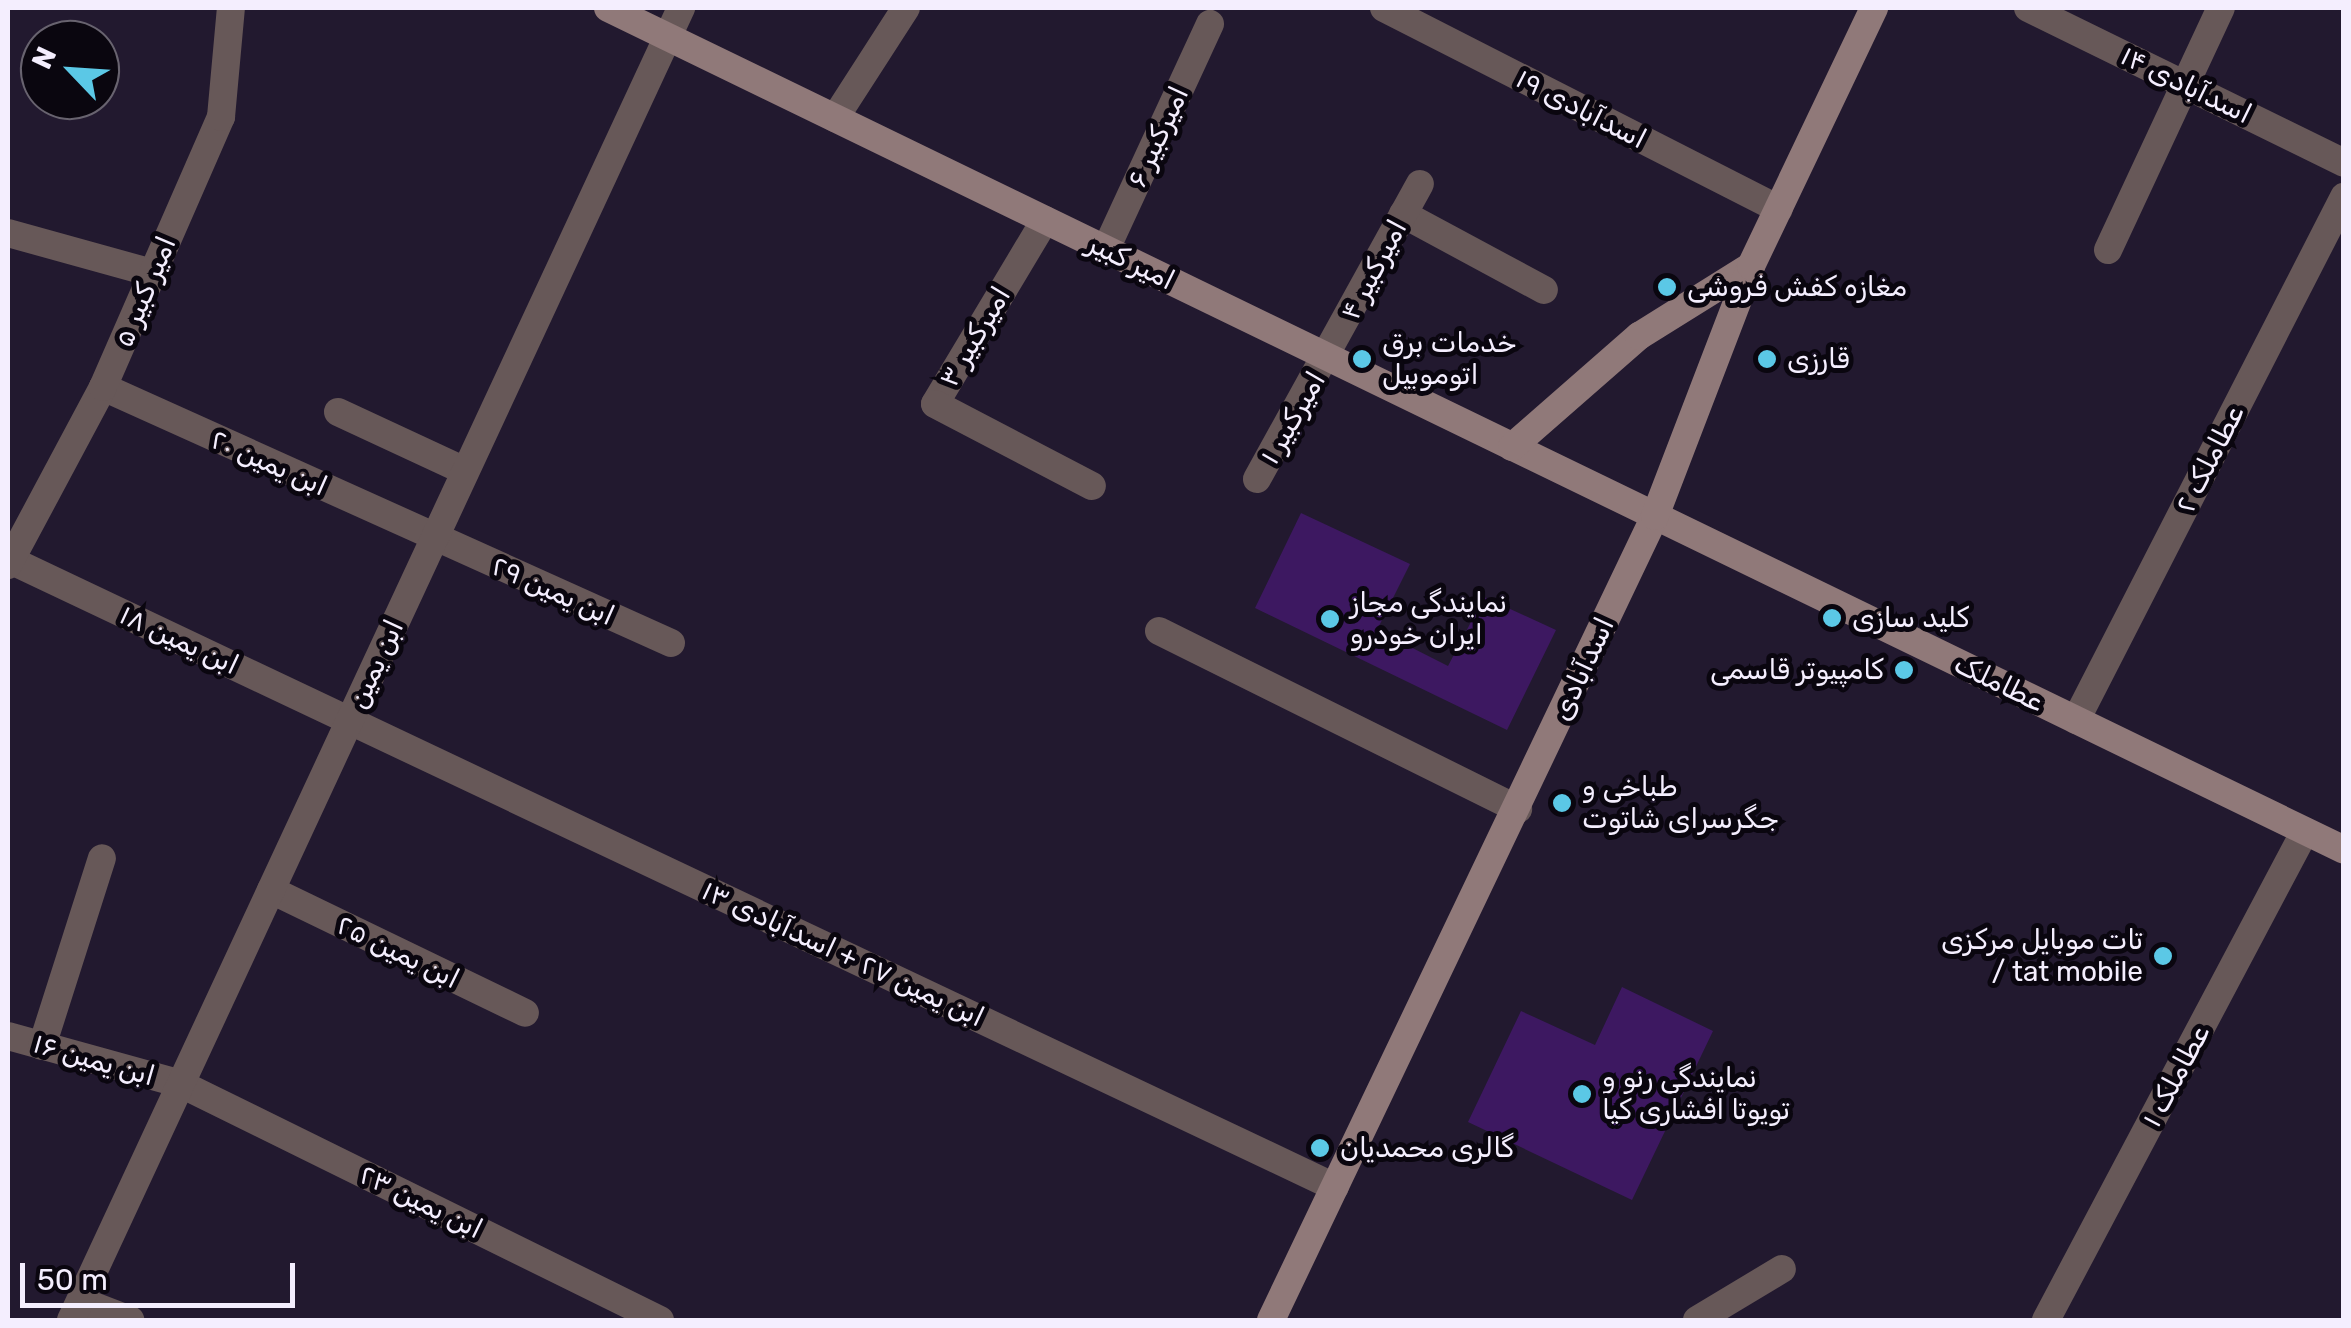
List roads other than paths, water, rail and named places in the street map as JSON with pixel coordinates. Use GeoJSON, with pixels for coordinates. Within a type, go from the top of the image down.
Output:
{"type":"FeatureCollection","features":[{"type":"Feature","properties":{"kind":"main road","name":"امیر کبیر"},"geometry":{"type":"LineString","coordinates":[[608,8],[1655,516]]}},
{"type":"Feature","properties":{"kind":"main road","name":"اسدآبادی"},"geometry":{"type":"LineString","coordinates":[[1271,1320],[1655,516],[1751,266],[1874,8]]}},
{"type":"Feature","properties":{"kind":"main road"},"geometry":{"type":"LineString","coordinates":[[1512,447],[1640,336],[1751,266]]}},
{"type":"Feature","properties":{"kind":"main road","name":"عطاملک"},"geometry":{"type":"LineString","coordinates":[[1655,516],[2344,850]]}},
{"type":"Feature","properties":{"kind":"street","name":"امیر کبیر ۵"},"geometry":{"type":"LineString","coordinates":[[8,562],[103,388],[221,117],[231,8]]}},
{"type":"Feature","properties":{"kind":"street","name":"ابن یمین"},"geometry":{"type":"LineString","coordinates":[[76,1311],[681,8]]}},
{"type":"Feature","properties":{"kind":"street"},"geometry":{"type":"LineString","coordinates":[[835,118],[906,8]]}},
{"type":"Feature","properties":{"kind":"street","name":"اسدآبادی ۱۹"},"geometry":{"type":"LineString","coordinates":[[1384,8],[1778,209]]}},
{"type":"Feature","properties":{"kind":"street","name":"اسدآبادی ۱۴"},"geometry":{"type":"LineString","coordinates":[[2028,8],[2344,163]]}},
{"type":"Feature","properties":{"kind":"street"},"geometry":{"type":"LineString","coordinates":[[2108,250],[2182,82],[2221,8]]}},
{"type":"Feature","properties":{"kind":"street","name":"امیرکبیر ۶"},"geometry":{"type":"LineString","coordinates":[[1106,249],[1210,24]]}},
{"type":"Feature","properties":{"kind":"street","name":"امیرکبیر ۴"},"geometry":{"type":"LineString","coordinates":[[1328,357],[1420,184]]}},
{"type":"Feature","properties":{"kind":"street","name":"عطاملک ۲"},"geometry":{"type":"LineString","coordinates":[[2076,720],[2344,197]]}},
{"type":"Feature","properties":{"kind":"street"},"geometry":{"type":"LineString","coordinates":[[1403,214],[1544,290]]}},
{"type":"Feature","properties":{"kind":"street","name":"امیرکبیر ۳"},"geometry":{"type":"LineString","coordinates":[[1045,220],[934,404],[1092,486]]}},
{"type":"Feature","properties":{"kind":"street"},"geometry":{"type":"LineString","coordinates":[[8,233],[152,273]]}},
{"type":"Feature","properties":{"kind":"street","name":"امیرکبیر ۱"},"geometry":{"type":"LineString","coordinates":[[1257,480],[1328,357]]}},
{"type":"Feature","properties":{"kind":"street","name":"ابن یمین ۲۰"},"geometry":{"type":"LineString","coordinates":[[103,388],[435,538]]}},
{"type":"Feature","properties":{"kind":"street"},"geometry":{"type":"LineString","coordinates":[[338,412],[466,471]]}},
{"type":"Feature","properties":{"kind":"street","name":"ابن یمین ۲۹"},"geometry":{"type":"LineString","coordinates":[[435,538],[671,643]]}},
{"type":"Feature","properties":{"kind":"street","name":"ابن یمین ۱۸"},"geometry":{"type":"LineString","coordinates":[[8,562],[350,720]]}},
{"type":"Feature","properties":{"kind":"street"},"geometry":{"type":"LineString","coordinates":[[1159,631],[1518,809]]}},
{"type":"Feature","properties":{"kind":"street","name":"ابن یمین ۲۷ + اسدآبادی ۱۳"},"geometry":{"type":"LineString","coordinates":[[350,720],[1335,1187]]}},
{"type":"Feature","properties":{"kind":"street","name":"عطاملک ۱"},"geometry":{"type":"LineString","coordinates":[[2046,1320],[2306,831]]}},
{"type":"Feature","properties":{"kind":"street"},"geometry":{"type":"LineString","coordinates":[[42,1046],[102,858]]}},
{"type":"Feature","properties":{"kind":"street","name":"ابن یمین ۲۵"},"geometry":{"type":"LineString","coordinates":[[271,890],[525,1013]]}},
{"type":"Feature","properties":{"kind":"street","name":"ابن یمین ۱۶"},"geometry":{"type":"LineString","coordinates":[[8,1036],[181,1084]]}},
{"type":"Feature","properties":{"kind":"street","name":"ابن یمین ۲۳"},"geometry":{"type":"LineString","coordinates":[[181,1084],[660,1320]]}},
{"type":"Feature","properties":{"kind":"street"},"geometry":{"type":"LineString","coordinates":[[1697,1320],[1782,1268]]}},
{"type":"Feature","properties":{"kind":"street"},"geometry":{"type":"LineString","coordinates":[[76,1311],[130,1320]]}},
{"type":"Feature","properties":{"kind":"place","name":"مغازه کفش فروشی"},"geometry":{"type":"Point","coordinates":[1667,287]}},
{"type":"Feature","properties":{"kind":"place","name":"خدمات برق اتوموبیل"},"geometry":{"type":"Point","coordinates":[1362,359]}},
{"type":"Feature","properties":{"kind":"place","name":"قارزی"},"geometry":{"type":"Point","coordinates":[1767,359]}},
{"type":"Feature","properties":{"kind":"place","name":"کلید سازی"},"geometry":{"type":"Point","coordinates":[1832,618]}},
{"type":"Feature","properties":{"kind":"place","name":"نمایندگی مجاز ایران خودرو"},"geometry":{"type":"Point","coordinates":[1330,619]}},
{"type":"Feature","properties":{"kind":"place","name":"کامپیوتر قاسمی"},"geometry":{"type":"Point","coordinates":[1904,670]}},
{"type":"Feature","properties":{"kind":"place","name":"طباخی و جگرسرای شاتوت"},"geometry":{"type":"Point","coordinates":[1562,803]}},
{"type":"Feature","properties":{"kind":"place","name":"تات موبایل مرکزی / tat mobile"},"geometry":{"type":"Point","coordinates":[2163,956]}},
{"type":"Feature","properties":{"kind":"place","name":"نمایندگی رنو و تویوتا افشاری کیا"},"geometry":{"type":"Point","coordinates":[1582,1094]}},
{"type":"Feature","properties":{"kind":"place","name":"گالری محمدیان"},"geometry":{"type":"Point","coordinates":[1320,1148]}}]}
